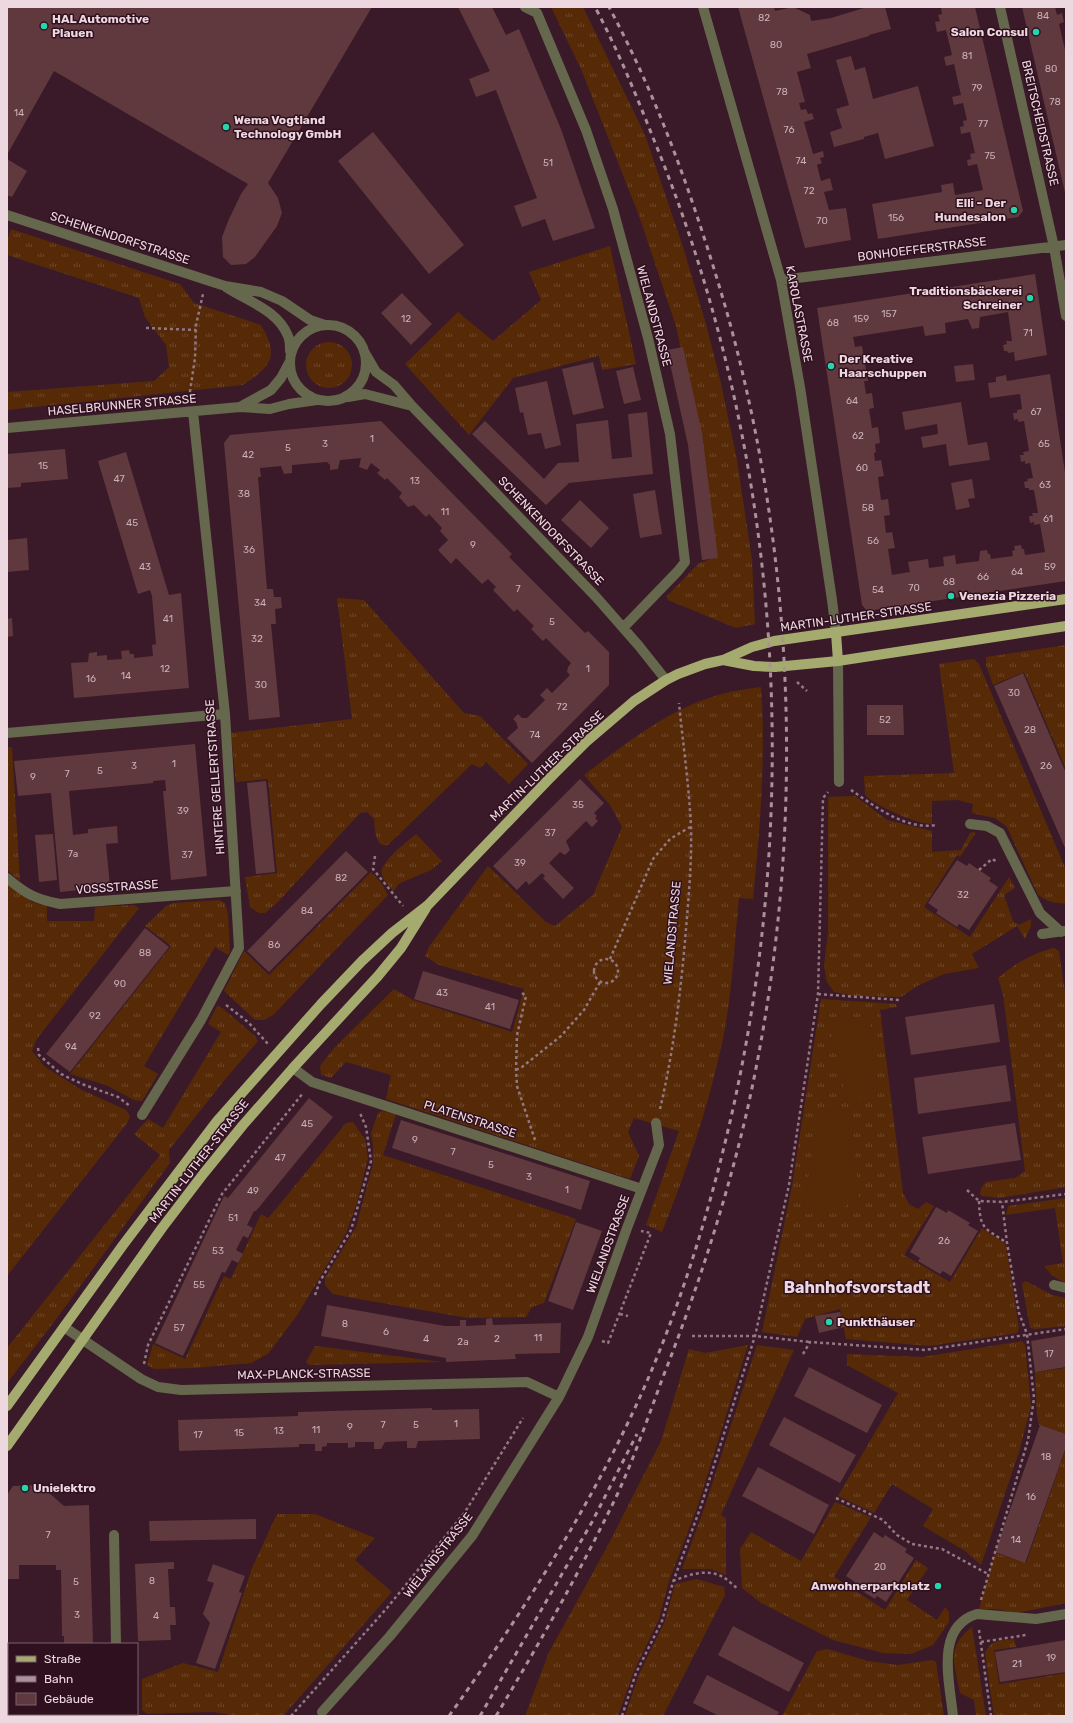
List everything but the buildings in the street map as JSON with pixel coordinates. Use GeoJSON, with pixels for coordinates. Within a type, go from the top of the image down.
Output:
{"type":"FeatureCollection","features":[{"type":"Feature","properties":{"kind":"main road","name":"MARTIN-LUTHER-STRASSE"},"geometry":{"type":"LineString","coordinates":[[7,1406],[123,1245],[217,1121],[276,1053],[362,961],[392,932],[428,905],[586,742],[634,701],[666,680],[690,669],[723,660],[752,647],[774,641],[836,634],[1066,599]]}},
{"type":"Feature","properties":{"kind":"main road","name":"MARTIN-LUTHER-STRASSE"},"geometry":{"type":"LineString","coordinates":[[723,660],[754,666],[775,667],[838,661],[1066,626]]}},
{"type":"Feature","properties":{"kind":"main road"},"geometry":{"type":"LineString","coordinates":[[836,634],[838,661]]}},
{"type":"Feature","properties":{"kind":"main road","name":"MARTIN-LUTHER-STRASSE"},"geometry":{"type":"LineString","coordinates":[[7,1446],[162,1228],[204,1173],[243,1125],[293,1068],[378,976],[401,948],[428,905]]}},
{"type":"Feature","properties":{"kind":"street","name":"WIELANDSTRASSE"},"geometry":{"type":"LineString","coordinates":[[525,7],[537,13],[586,130],[613,209],[648,338],[670,434],[685,562],[623,628]]}},
{"type":"Feature","properties":{"kind":"street","name":"KAROLASTRASSE"},"geometry":{"type":"LineString","coordinates":[[703,7],[781,280],[800,387],[836,634]]}},
{"type":"Feature","properties":{"kind":"street","name":"BREITSCHEIDSTRASSE"},"geometry":{"type":"LineString","coordinates":[[1000,7],[1054,246],[1066,316]]}},
{"type":"Feature","properties":{"kind":"street","name":"SCHENKENDORFSTRASSE"},"geometry":{"type":"LineString","coordinates":[[7,215],[225,286],[261,292],[282,301],[310,320],[325,325],[338,326],[350,332],[359,341],[376,372],[394,385],[412,406],[502,498],[623,628],[666,680]]}},
{"type":"Feature","properties":{"kind":"street","name":"BONHOEFFERSTRASSE"},"geometry":{"type":"LineString","coordinates":[[781,280],[1066,245]]}},
{"type":"Feature","properties":{"kind":"street","name":"SCHENKENDORFSTRASSE"},"geometry":{"type":"LineString","coordinates":[[225,286],[238,295],[264,308],[283,327],[288,336],[291,376],[297,387],[306,395],[317,400],[336,401],[365,394],[412,406]]}},
{"type":"Feature","properties":{"kind":"street","name":"SCHENKENDORFSTRASSE"},"geometry":{"type":"LineString","coordinates":[[290,352],[303,333],[314,327],[325,325]]}},
{"type":"Feature","properties":{"kind":"street"},"geometry":{"type":"LineString","coordinates":[[344,398],[355,390],[362,379],[366,366],[365,353]]}},
{"type":"Feature","properties":{"kind":"street","name":"HASELBRUNNER STRASSE"},"geometry":{"type":"LineString","coordinates":[[240,407],[270,390],[281,378],[289,363]]}},
{"type":"Feature","properties":{"kind":"street","name":"HASELBRUNNER STRASSE"},"geometry":{"type":"LineString","coordinates":[[7,428],[240,407],[270,409],[289,404],[317,400]]}},
{"type":"Feature","properties":{"kind":"street","name":"HINTERE GELLERTSTRASSE"},"geometry":{"type":"LineString","coordinates":[[142,1115],[215,996],[240,948],[225,714],[193,412]]}},
{"type":"Feature","properties":{"kind":"street"},"geometry":{"type":"LineString","coordinates":[[838,661],[839,782]]}},
{"type":"Feature","properties":{"kind":"street"},"geometry":{"type":"LineString","coordinates":[[7,733],[225,714]]}},
{"type":"Feature","properties":{"kind":"street"},"geometry":{"type":"LineString","coordinates":[[970,824],[987,826],[1000,833],[1040,913],[1064,931]]}},
{"type":"Feature","properties":{"kind":"street","name":"VOSSSTRASSE"},"geometry":{"type":"LineString","coordinates":[[7,878],[34,898],[60,904],[236,891]]}},
{"type":"Feature","properties":{"kind":"street"},"geometry":{"type":"LineString","coordinates":[[1042,934],[1064,931]]}},
{"type":"Feature","properties":{"kind":"street","name":"PLATENSTRASSE"},"geometry":{"type":"LineString","coordinates":[[293,1068],[312,1082],[642,1189]]}},
{"type":"Feature","properties":{"kind":"street","name":"WIELANDSTRASSE"},"geometry":{"type":"LineString","coordinates":[[322,1712],[390,1636],[472,1536],[559,1397],[588,1337],[659,1145],[656,1123]]}},
{"type":"Feature","properties":{"kind":"street"},"geometry":{"type":"LineString","coordinates":[[1054,1285],[1066,1288]]}},
{"type":"Feature","properties":{"kind":"street","name":"MAX-PLANCK-STRASSE"},"geometry":{"type":"LineString","coordinates":[[64,1327],[140,1379],[158,1387],[181,1390],[527,1382],[559,1397]]}},
{"type":"Feature","properties":{"kind":"street"},"geometry":{"type":"LineString","coordinates":[[114,1535],[116,1643]]}},
{"type":"Feature","properties":{"kind":"street"},"geometry":{"type":"LineString","coordinates":[[953,1716],[947,1660],[948,1646],[952,1634],[959,1624],[970,1616],[976,1614],[1036,1618],[1066,1614]]}},
{"type":"Feature","properties":{"kind":"path"},"geometry":{"type":"LineString","coordinates":[[190,395],[195,358],[196,330],[200,305]]}},
{"type":"Feature","properties":{"kind":"path"},"geometry":{"type":"LineString","coordinates":[[146,328],[196,330]]}},
{"type":"Feature","properties":{"kind":"path"},"geometry":{"type":"LineString","coordinates":[[797,682],[808,691]]}},
{"type":"Feature","properties":{"kind":"path","name":"WIELANDSTRASSE"},"geometry":{"type":"LineString","coordinates":[[656,1123],[666,1082],[683,960],[690,884],[691,827],[684,738],[679,703]]}},
{"type":"Feature","properties":{"kind":"path"},"geometry":{"type":"LineString","coordinates":[[858,795],[891,816],[926,827],[936,825]]}},
{"type":"Feature","properties":{"kind":"path"},"geometry":{"type":"LineString","coordinates":[[622,1716],[636,1673],[662,1621],[672,1582],[701,1506],[756,1336],[789,1185],[818,994],[823,798]]}},
{"type":"Feature","properties":{"kind":"path"},"geometry":{"type":"LineString","coordinates":[[610,959],[653,859],[670,838],[691,827]]}},
{"type":"Feature","properties":{"kind":"path"},"geometry":{"type":"LineString","coordinates":[[375,856],[373,869],[412,917]]}},
{"type":"Feature","properties":{"kind":"path"},"geometry":{"type":"LineString","coordinates":[[610,959],[615,962],[618,967],[618,974],[616,979],[611,983],[606,984],[600,982],[596,978],[594,968],[600,960],[610,959]]}},
{"type":"Feature","properties":{"kind":"path"},"geometry":{"type":"LineString","coordinates":[[516,1070],[522,1067],[561,1036],[584,1010],[600,982]]}},
{"type":"Feature","properties":{"kind":"path"},"geometry":{"type":"LineString","coordinates":[[522,993],[526,996],[517,1035],[516,1070],[517,1086],[536,1141],[532,1154]]}},
{"type":"Feature","properties":{"kind":"path"},"geometry":{"type":"LineString","coordinates":[[818,994],[899,1000]]}},
{"type":"Feature","properties":{"kind":"path"},"geometry":{"type":"LineString","coordinates":[[215,996],[248,1022],[276,1053]]}},
{"type":"Feature","properties":{"kind":"path"},"geometry":{"type":"LineString","coordinates":[[38,1048],[39,1056],[61,1074],[82,1084],[118,1096],[142,1115]]}},
{"type":"Feature","properties":{"kind":"path"},"geometry":{"type":"LineString","coordinates":[[140,1379],[148,1344],[222,1194],[312,1082]]}},
{"type":"Feature","properties":{"kind":"path"},"geometry":{"type":"LineString","coordinates":[[315,1295],[320,1281],[351,1230],[371,1161],[366,1127],[360,1113],[360,1097]]}},
{"type":"Feature","properties":{"kind":"path"},"geometry":{"type":"LineString","coordinates":[[967,1190],[979,1201],[1002,1202],[1066,1194]]}},
{"type":"Feature","properties":{"kind":"path"},"geometry":{"type":"LineString","coordinates":[[979,1201],[980,1218],[983,1226],[1007,1243]]}},
{"type":"Feature","properties":{"kind":"path"},"geometry":{"type":"LineString","coordinates":[[991,1716],[976,1614],[1028,1440],[1034,1398],[1027,1334],[1019,1313],[1007,1243],[1002,1202]]}},
{"type":"Feature","properties":{"kind":"path"},"geometry":{"type":"LineString","coordinates":[[608,1343],[651,1233]]}},
{"type":"Feature","properties":{"kind":"path"},"geometry":{"type":"LineString","coordinates":[[620,1314],[628,1316]]}},
{"type":"Feature","properties":{"kind":"path"},"geometry":{"type":"LineString","coordinates":[[692,1336],[756,1336],[810,1342],[925,1350],[1066,1329]]}},
{"type":"Feature","properties":{"kind":"path"},"geometry":{"type":"LineString","coordinates":[[803,1354],[810,1342]]}},
{"type":"Feature","properties":{"kind":"path"},"geometry":{"type":"LineString","coordinates":[[290,1716],[386,1608],[464,1512],[523,1418]]}},
{"type":"Feature","properties":{"kind":"path"},"geometry":{"type":"LineString","coordinates":[[836,1498],[883,1520],[897,1535],[912,1544],[942,1550],[988,1574]]}},
{"type":"Feature","properties":{"kind":"path"},"geometry":{"type":"LineString","coordinates":[[672,1582],[688,1575],[705,1572],[722,1576],[738,1589]]}},
{"type":"Feature","properties":{"kind":"path"},"geometry":{"type":"LineString","coordinates":[[981,1642],[1027,1634]]}},
{"type":"Feature","properties":{"kind":"green space"},"geometry":{"type":"Polygon","coordinates":[[[551,7],[583,7],[645,135],[683,247],[706,324],[720,379],[737,460],[752,560],[755,624],[736,628],[668,600],[667,596],[699,563],[717,557],[695,419],[676,326],[638,213],[581,69],[551,7]]]}},
{"type":"Feature","properties":{"kind":"green space"},"geometry":{"type":"Polygon","coordinates":[[[11,229],[180,284],[194,303],[261,325],[270,345],[270,360],[260,372],[243,385],[7,410],[7,392],[154,381],[169,367],[166,345],[145,317],[139,298],[7,255],[7,241],[11,229]]]}},
{"type":"Feature","properties":{"kind":"green space"},"geometry":{"type":"Polygon","coordinates":[[[610,246],[636,364],[602,370],[599,356],[513,378],[469,435],[405,364],[458,312],[493,341],[541,300],[529,272],[610,246]]]}},
{"type":"Feature","properties":{"kind":"green space"},"geometry":{"type":"Polygon","coordinates":[[[329,342],[342,346],[348,352],[352,365],[348,378],[342,384],[329,388],[316,384],[310,378],[306,365],[310,352],[316,346],[329,342]]]}},
{"type":"Feature","properties":{"kind":"green space"},"geometry":{"type":"Polygon","coordinates":[[[337,598],[364,600],[464,713],[480,716],[528,764],[509,784],[486,762],[480,768],[472,764],[388,845],[380,844],[378,841],[375,832],[374,819],[367,812],[360,813],[278,902],[265,913],[259,913],[250,907],[245,877],[277,873],[268,779],[236,782],[231,733],[352,719],[337,598]]]}},
{"type":"Feature","properties":{"kind":"green space"},"geometry":{"type":"Polygon","coordinates":[[[1066,645],[1066,769],[1024,672],[993,685],[986,665],[986,657],[1066,645]]]}},
{"type":"Feature","properties":{"kind":"green space"},"geometry":{"type":"Polygon","coordinates":[[[974,659],[979,664],[1066,870],[1066,903],[1051,902],[1038,895],[1007,827],[995,818],[972,813],[973,804],[958,800],[932,801],[932,824],[916,821],[897,814],[865,795],[864,776],[954,773],[939,664],[974,659]]]}},
{"type":"Feature","properties":{"kind":"green space"},"geometry":{"type":"Polygon","coordinates":[[[761,687],[763,766],[753,899],[739,898],[730,992],[721,1048],[695,1141],[662,1232],[646,1225],[679,1131],[634,1118],[628,1132],[639,1156],[630,1179],[386,1099],[391,1075],[346,1062],[331,1078],[321,1075],[320,1066],[335,1047],[394,989],[413,1000],[512,1032],[524,989],[439,965],[425,956],[429,947],[488,866],[546,922],[555,926],[593,895],[622,827],[610,805],[584,775],[646,730],[680,710],[697,702],[721,694],[761,687]]]}},
{"type":"Feature","properties":{"kind":"green space"},"geometry":{"type":"Polygon","coordinates":[[[7,747],[12,747],[20,881],[7,870],[7,747]]]}},
{"type":"Feature","properties":{"kind":"green space"},"geometry":{"type":"Polygon","coordinates":[[[855,796],[887,820],[932,831],[932,852],[961,850],[970,833],[975,832],[960,857],[957,855],[924,907],[970,937],[1009,877],[1015,888],[1004,895],[1013,921],[1019,925],[1031,919],[1031,926],[1025,939],[1017,926],[972,954],[979,968],[944,974],[917,986],[901,997],[855,996],[834,992],[827,982],[824,966],[828,932],[828,797],[855,796]]]}},
{"type":"Feature","properties":{"kind":"green space"},"geometry":{"type":"Polygon","coordinates":[[[416,834],[442,861],[431,870],[400,883],[393,891],[382,875],[384,865],[394,853],[416,834]]]}},
{"type":"Feature","properties":{"kind":"green space"},"geometry":{"type":"Polygon","coordinates":[[[371,872],[382,884],[388,895],[273,1015],[264,1020],[255,1020],[224,991],[244,951],[269,975],[371,872]]]}},
{"type":"Feature","properties":{"kind":"green space"},"geometry":{"type":"Polygon","coordinates":[[[7,883],[32,902],[47,906],[47,921],[94,921],[95,907],[134,905],[139,908],[36,1040],[32,1051],[45,1067],[80,1089],[126,1110],[130,1116],[128,1122],[7,1276],[7,883]]]}},
{"type":"Feature","properties":{"kind":"green space"},"geometry":{"type":"Polygon","coordinates":[[[219,900],[225,903],[228,914],[230,952],[228,955],[215,947],[144,1066],[158,1074],[144,1098],[141,1101],[134,1100],[106,1085],[70,1074],[171,946],[145,926],[166,906],[174,903],[219,900]]]}},
{"type":"Feature","properties":{"kind":"green space"},"geometry":{"type":"Polygon","coordinates":[[[1054,948],[1059,951],[1066,1000],[1066,1187],[999,1198],[982,1196],[980,1194],[981,1188],[986,1182],[1015,1178],[1025,1171],[1003,994],[998,978],[1024,960],[1038,953],[1054,948]]]}},
{"type":"Feature","properties":{"kind":"green space"},"geometry":{"type":"Polygon","coordinates":[[[821,999],[896,1004],[897,1007],[880,1010],[903,1193],[909,1204],[918,1209],[926,1202],[934,1206],[904,1255],[950,1282],[982,1228],[1004,1243],[1006,1246],[1019,1328],[1017,1333],[929,1346],[846,1339],[840,1309],[805,1319],[797,1337],[762,1332],[792,1186],[821,999]]]}},
{"type":"Feature","properties":{"kind":"green space"},"geometry":{"type":"Polygon","coordinates":[[[217,1006],[221,1007],[255,1036],[258,1041],[169,1150],[170,1163],[54,1322],[7,1383],[7,1348],[160,1155],[134,1134],[148,1119],[163,1128],[221,1032],[208,1024],[217,1006]]]}},
{"type":"Feature","properties":{"kind":"green space"},"geometry":{"type":"Polygon","coordinates":[[[869,1015],[877,1093],[846,1099],[829,1023],[869,1015]]]}},
{"type":"Feature","properties":{"kind":"green space"},"geometry":{"type":"Polygon","coordinates":[[[818,1110],[850,1111],[859,1196],[836,1213],[803,1214],[818,1110]]]}},
{"type":"Feature","properties":{"kind":"green space"},"geometry":{"type":"Polygon","coordinates":[[[382,1111],[396,1114],[383,1155],[576,1219],[544,1303],[532,1307],[526,1317],[468,1318],[333,1294],[325,1285],[325,1278],[356,1227],[373,1164],[373,1145],[371,1133],[378,1113],[382,1111]]]}},
{"type":"Feature","properties":{"kind":"green space"},"geometry":{"type":"Polygon","coordinates":[[[353,1122],[365,1139],[368,1158],[357,1203],[346,1233],[298,1314],[268,1354],[251,1363],[194,1368],[154,1369],[147,1365],[153,1344],[185,1359],[224,1276],[231,1279],[261,1214],[268,1218],[346,1123],[353,1122]]]}},
{"type":"Feature","properties":{"kind":"green space"},"geometry":{"type":"Polygon","coordinates":[[[1066,1198],[1066,1284],[1052,1275],[1044,1266],[1063,1263],[1055,1208],[1006,1215],[1008,1206],[1066,1198]]]}},
{"type":"Feature","properties":{"kind":"green space"},"geometry":{"type":"Polygon","coordinates":[[[1026,1281],[1052,1295],[1066,1298],[1066,1326],[1035,1329],[1030,1328],[1022,1284],[1026,1281]]]}},
{"type":"Feature","properties":{"kind":"green space"},"geometry":{"type":"Polygon","coordinates":[[[1022,1341],[1025,1345],[1031,1406],[1019,1452],[981,1565],[965,1551],[923,1526],[933,1509],[892,1484],[874,1513],[838,1496],[898,1393],[847,1365],[847,1354],[922,1357],[1022,1341]]]}},
{"type":"Feature","properties":{"kind":"green space"},"geometry":{"type":"Polygon","coordinates":[[[748,1345],[698,1505],[669,1581],[659,1619],[634,1671],[618,1716],[525,1716],[549,1652],[606,1549],[661,1441],[689,1349],[705,1353],[748,1345]]]}},
{"type":"Feature","properties":{"kind":"green space"},"geometry":{"type":"Polygon","coordinates":[[[757,1345],[794,1350],[721,1515],[726,1518],[726,1575],[711,1569],[682,1569],[705,1506],[757,1345]]]}},
{"type":"Feature","properties":{"kind":"green space"},"geometry":{"type":"Polygon","coordinates":[[[315,1346],[442,1362],[309,1365],[306,1362],[315,1346]]]}},
{"type":"Feature","properties":{"kind":"green space"},"geometry":{"type":"Polygon","coordinates":[[[1066,1368],[1066,1434],[1039,1425],[1037,1416],[1035,1372],[1066,1368]]]}},
{"type":"Feature","properties":{"kind":"green space"},"geometry":{"type":"Polygon","coordinates":[[[1066,1448],[1066,1603],[1017,1613],[995,1609],[979,1609],[995,1553],[1026,1563],[1066,1448]]]}},
{"type":"Feature","properties":{"kind":"green space"},"geometry":{"type":"Polygon","coordinates":[[[835,1502],[871,1517],[834,1577],[885,1610],[916,1560],[928,1568],[907,1600],[937,1620],[945,1607],[949,1612],[949,1622],[933,1645],[911,1654],[883,1653],[833,1640],[761,1603],[742,1588],[740,1549],[751,1532],[801,1561],[835,1502]]]}},
{"type":"Feature","properties":{"kind":"green space"},"geometry":{"type":"Polygon","coordinates":[[[277,1514],[315,1514],[375,1538],[355,1560],[392,1592],[283,1716],[237,1716],[213,1712],[147,1714],[142,1710],[142,1679],[183,1663],[218,1672],[252,1568],[277,1514]]]}},
{"type":"Feature","properties":{"kind":"green space"},"geometry":{"type":"Polygon","coordinates":[[[697,1579],[724,1587],[725,1595],[663,1716],[625,1716],[639,1674],[665,1621],[675,1584],[697,1579]]]}},
{"type":"Feature","properties":{"kind":"green space"},"geometry":{"type":"Polygon","coordinates":[[[972,1627],[986,1716],[976,1716],[974,1700],[960,1693],[954,1665],[955,1649],[958,1642],[972,1627]]]}},
{"type":"Feature","properties":{"kind":"green space"},"geometry":{"type":"Polygon","coordinates":[[[1014,1639],[1016,1647],[994,1650],[999,1684],[1066,1673],[1066,1716],[994,1716],[985,1653],[987,1648],[993,1643],[1014,1639]]]}},
{"type":"Feature","properties":{"kind":"green space"},"geometry":{"type":"Polygon","coordinates":[[[828,1649],[868,1661],[898,1665],[932,1660],[936,1662],[944,1716],[782,1716],[817,1651],[828,1649]]]}},
{"type":"Feature","properties":{"kind":"railway"},"geometry":{"type":"LineString","coordinates":[[449,1716],[528,1600],[599,1480],[640,1397],[677,1305],[698,1242],[724,1147],[750,1021],[766,894],[772,766],[768,638],[755,510],[731,384],[698,261],[654,140],[619,56],[595,7]]}},
{"type":"Feature","properties":{"kind":"railway"},"geometry":{"type":"LineString","coordinates":[[496,1716],[559,1607],[624,1480],[688,1312],[710,1246],[739,1145],[766,1012],[779,911],[786,810],[786,709],[780,608],[768,507],[750,407],[726,309],[689,193],[661,117],[645,80],[609,7]]}},
{"type":"Feature","properties":{"kind":"railway"},"geometry":{"type":"LineString","coordinates":[[480,1716],[592,1522],[637,1434]]}},
{"type":"Feature","properties":{"kind":"place","name":"HAL Automotive Plauen"},"geometry":{"type":"Point","coordinates":[44,26]}},
{"type":"Feature","properties":{"kind":"place","name":"Salon Consul"},"geometry":{"type":"Point","coordinates":[1036,32]}},
{"type":"Feature","properties":{"kind":"place","name":"Wema Vogtland Technology GmbH"},"geometry":{"type":"Point","coordinates":[226,127]}},
{"type":"Feature","properties":{"kind":"place","name":"Elli - Der Hundesalon"},"geometry":{"type":"Point","coordinates":[1014,210]}},
{"type":"Feature","properties":{"kind":"place","name":"Traditionsbäckerei Schreiner"},"geometry":{"type":"Point","coordinates":[1030,298]}},
{"type":"Feature","properties":{"kind":"place","name":"Der Kreative Haarschuppen"},"geometry":{"type":"Point","coordinates":[831,366]}},
{"type":"Feature","properties":{"kind":"place","name":"Venezia Pizzeria"},"geometry":{"type":"Point","coordinates":[951,596]}},
{"type":"Feature","properties":{"kind":"place","name":"Punkthäuser"},"geometry":{"type":"Point","coordinates":[829,1322]}},
{"type":"Feature","properties":{"kind":"place","name":"Unielektro"},"geometry":{"type":"Point","coordinates":[25,1488]}},
{"type":"Feature","properties":{"kind":"place","name":"Anwohnerparkplatz"},"geometry":{"type":"Point","coordinates":[938,1586]}},
{"type":"Feature","properties":{"kind":"district","name":"Bahnhofsvorstadt"},"geometry":{"type":"Point","coordinates":[857,1287]}}]}
